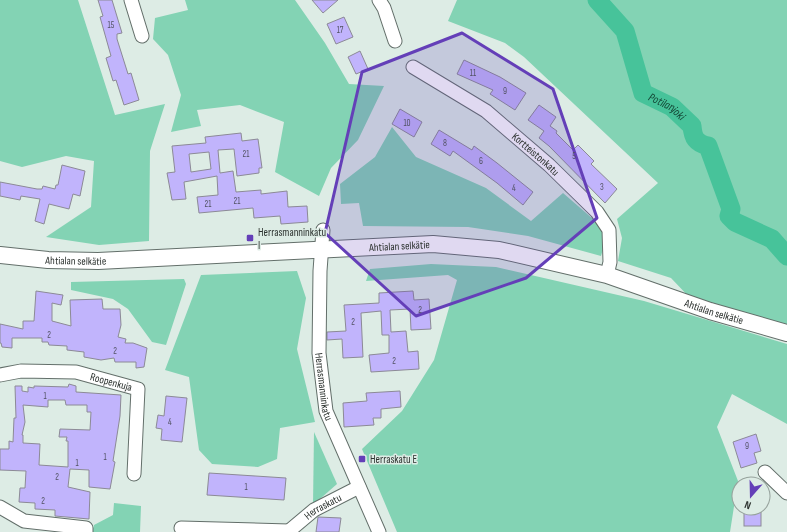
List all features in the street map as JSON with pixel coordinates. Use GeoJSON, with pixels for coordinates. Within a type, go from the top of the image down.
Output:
{"type":"FeatureCollection","features":[{"type":"Feature","properties":{"kind":"street"},"geometry":{"type":"LineString","coordinates":[[131,0],[142,36]]}},
{"type":"Feature","properties":{"kind":"street"},"geometry":{"type":"LineString","coordinates":[[378,0],[384,8],[395,41]]}},
{"type":"Feature","properties":{"kind":"street","name":"Kortteistonkatu"},"geometry":{"type":"LineString","coordinates":[[413,67],[486,111],[549,165],[597,212],[608,230],[610,262],[607,275]]}},
{"type":"Feature","properties":{"kind":"street","name":"Herrasmanninkatu"},"geometry":{"type":"LineString","coordinates":[[323,230],[320,271],[319,354],[326,411],[379,532]]}},
{"type":"Feature","properties":{"kind":"street","name":"Ahtialan selkätie"},"geometry":{"type":"LineString","coordinates":[[0,255],[48,260],[98,261],[433,244],[492,249],[569,265],[607,275],[710,311],[787,333]]}},
{"type":"Feature","properties":{"kind":"street","name":"Roopenkuja"},"geometry":{"type":"LineString","coordinates":[[0,375],[21,371],[76,372],[138,389],[134,474]]}},
{"type":"Feature","properties":{"kind":"street"},"geometry":{"type":"LineString","coordinates":[[765,472],[787,492]]}},
{"type":"Feature","properties":{"kind":"street","name":"Herraskatu"},"geometry":{"type":"LineString","coordinates":[[290,532],[314,510],[359,487]]}},
{"type":"Feature","properties":{"kind":"street"},"geometry":{"type":"LineString","coordinates":[[0,507],[24,521],[86,528],[86,532]]}},
{"type":"Feature","properties":{"kind":"street"},"geometry":{"type":"LineString","coordinates":[[181,528],[290,532]]}},
{"type":"Feature","properties":{"kind":"highlighted area"},"geometry":{"type":"Polygon","coordinates":[[[462,33],[553,89],[597,218],[526,278],[416,316],[325,233],[362,72],[462,33]]]}},
{"type":"Feature","properties":{"kind":"green space"},"geometry":{"type":"Polygon","coordinates":[[[0,0],[78,0],[115,115],[165,104],[150,151],[149,241],[99,245],[46,237],[91,207],[94,161],[66,156],[22,167],[0,161],[0,0]]]}},
{"type":"Feature","properties":{"kind":"green space"},"geometry":{"type":"Polygon","coordinates":[[[185,0],[295,0],[325,43],[349,84],[384,86],[358,140],[331,168],[319,196],[275,172],[284,122],[240,105],[197,110],[201,126],[171,132],[181,95],[168,55],[153,39],[155,18],[188,10],[185,0]]]}},
{"type":"Feature","properties":{"kind":"green space"},"geometry":{"type":"Polygon","coordinates":[[[457,0],[787,0],[787,327],[691,299],[671,278],[618,261],[622,238],[617,219],[658,183],[524,57],[505,43],[448,21],[457,0]]]}},
{"type":"Feature","properties":{"kind":"green space"},"geometry":{"type":"Polygon","coordinates":[[[392,127],[416,157],[486,188],[531,221],[563,193],[600,225],[605,242],[601,256],[528,236],[468,227],[363,226],[359,203],[341,204],[340,184],[375,157],[392,127]]]}},
{"type":"Feature","properties":{"kind":"green space"},"geometry":{"type":"Polygon","coordinates":[[[431,264],[496,267],[644,301],[787,344],[787,424],[732,394],[717,427],[736,476],[731,476],[731,516],[733,516],[730,532],[397,532],[362,449],[402,411],[434,360],[457,280],[448,275],[366,281],[370,269],[431,264]]]}},
{"type":"Feature","properties":{"kind":"green space"},"geometry":{"type":"Polygon","coordinates":[[[297,271],[306,298],[297,349],[315,422],[280,428],[277,459],[258,467],[212,464],[199,450],[189,377],[165,370],[201,275],[297,271]]]}},
{"type":"Feature","properties":{"kind":"green space"},"geometry":{"type":"Polygon","coordinates":[[[184,279],[186,284],[166,345],[152,342],[128,309],[113,299],[71,290],[71,282],[184,279]]]}},
{"type":"Feature","properties":{"kind":"green space"},"geometry":{"type":"Polygon","coordinates":[[[314,432],[337,484],[313,505],[314,432]]]}},
{"type":"Feature","properties":{"kind":"green space"},"geometry":{"type":"Polygon","coordinates":[[[114,503],[141,506],[140,532],[92,532],[94,525],[113,515],[114,503]]]}},
{"type":"Feature","properties":{"kind":"building"},"geometry":{"type":"Polygon","coordinates":[[[98,0],[112,0],[122,33],[117,34],[117,39],[128,74],[131,73],[139,100],[124,105],[116,80],[113,81],[106,58],[111,56],[100,17],[103,16],[98,0]]]}},
{"type":"Feature","properties":{"kind":"building"},"geometry":{"type":"Polygon","coordinates":[[[312,0],[338,0],[323,13],[312,0]]]}},
{"type":"Feature","properties":{"kind":"building"},"geometry":{"type":"Polygon","coordinates":[[[344,17],[353,37],[336,44],[327,24],[344,17]]]}},
{"type":"Feature","properties":{"kind":"building"},"geometry":{"type":"Polygon","coordinates":[[[360,51],[368,69],[356,74],[348,57],[360,51]]]}},
{"type":"Feature","properties":{"kind":"building"},"geometry":{"type":"Polygon","coordinates":[[[464,60],[500,77],[526,93],[515,110],[490,94],[493,90],[457,74],[464,60]]]}},
{"type":"Feature","properties":{"kind":"building"},"geometry":{"type":"Polygon","coordinates":[[[539,105],[556,117],[550,126],[557,131],[556,133],[573,150],[578,145],[594,161],[591,164],[617,189],[605,203],[549,146],[539,138],[544,131],[528,120],[539,105]]]}},
{"type":"Feature","properties":{"kind":"building"},"geometry":{"type":"Polygon","coordinates":[[[400,109],[422,122],[414,137],[392,124],[400,109]]]}},
{"type":"Feature","properties":{"kind":"building"},"geometry":{"type":"Polygon","coordinates":[[[439,130],[472,150],[474,146],[533,192],[523,205],[497,183],[453,151],[450,156],[431,144],[439,130]]]}},
{"type":"Feature","properties":{"kind":"building"},"geometry":{"type":"Polygon","coordinates":[[[241,133],[242,141],[258,139],[262,168],[259,168],[259,173],[237,176],[234,149],[218,150],[220,173],[233,171],[236,192],[261,190],[261,194],[287,191],[288,207],[307,206],[308,222],[281,224],[280,216],[254,218],[253,208],[199,213],[197,197],[218,195],[217,176],[184,182],[186,199],[172,200],[167,173],[175,172],[172,146],[206,143],[205,137],[241,133]],[[209,152],[189,154],[191,172],[211,169],[209,152]]]}},
{"type":"Feature","properties":{"kind":"building"},"geometry":{"type":"Polygon","coordinates":[[[62,165],[85,171],[80,196],[73,194],[69,209],[49,204],[44,224],[35,221],[40,199],[21,196],[20,200],[0,196],[0,182],[37,189],[42,189],[43,186],[55,189],[56,185],[58,185],[62,165]]]}},
{"type":"Feature","properties":{"kind":"building"},"geometry":{"type":"Polygon","coordinates":[[[36,291],[63,295],[61,305],[52,303],[52,321],[71,326],[70,300],[102,299],[103,309],[120,309],[121,325],[118,337],[126,339],[125,343],[133,343],[147,348],[144,367],[136,368],[136,362],[115,362],[114,358],[101,360],[84,357],[84,352],[67,350],[67,346],[49,345],[48,342],[42,342],[42,338],[12,338],[12,348],[2,347],[0,343],[0,324],[23,329],[23,321],[34,321],[36,291]]]}},
{"type":"Feature","properties":{"kind":"building"},"geometry":{"type":"Polygon","coordinates":[[[413,291],[414,300],[429,299],[431,329],[411,330],[410,309],[390,310],[391,332],[406,331],[408,352],[418,351],[419,369],[371,372],[369,355],[389,353],[389,335],[382,335],[381,311],[361,313],[363,357],[343,358],[342,339],[327,340],[327,332],[346,331],[344,305],[379,303],[379,293],[413,291]]]}},
{"type":"Feature","properties":{"kind":"building"},"geometry":{"type":"Polygon","coordinates":[[[69,384],[76,386],[76,392],[121,395],[120,416],[113,461],[115,462],[110,489],[89,487],[89,470],[70,469],[68,487],[90,492],[89,519],[55,516],[55,510],[35,509],[35,503],[19,502],[20,488],[25,488],[26,471],[0,470],[0,449],[9,449],[9,441],[13,442],[14,418],[16,418],[15,386],[22,386],[22,391],[28,392],[28,387],[34,388],[34,386],[68,387],[69,384]],[[48,400],[48,407],[23,405],[25,422],[22,435],[23,443],[40,444],[39,465],[68,467],[68,441],[66,441],[67,437],[59,437],[60,429],[90,430],[91,412],[87,412],[87,405],[66,405],[65,400],[48,400]]]}},
{"type":"Feature","properties":{"kind":"building"},"geometry":{"type":"Polygon","coordinates":[[[400,391],[401,407],[381,409],[381,418],[373,418],[374,425],[344,427],[343,403],[367,401],[366,393],[400,391]]]}},
{"type":"Feature","properties":{"kind":"building"},"geometry":{"type":"Polygon","coordinates":[[[166,396],[187,398],[182,442],[161,440],[162,429],[156,428],[158,415],[164,416],[166,396]]]}},
{"type":"Feature","properties":{"kind":"building"},"geometry":{"type":"Polygon","coordinates":[[[756,434],[761,451],[754,453],[757,463],[741,468],[733,442],[756,434]]]}},
{"type":"Feature","properties":{"kind":"building"},"geometry":{"type":"Polygon","coordinates":[[[209,473],[286,478],[284,500],[207,495],[209,473]]]}},
{"type":"Feature","properties":{"kind":"building"},"geometry":{"type":"Polygon","coordinates":[[[744,516],[761,516],[761,526],[744,526],[744,516]]]}},
{"type":"Feature","properties":{"kind":"building"},"geometry":{"type":"Polygon","coordinates":[[[318,517],[341,518],[339,532],[316,532],[318,517]]]}},
{"type":"Feature","properties":{"kind":"waterway","name":"Potilanjoki"},"geometry":{"type":"LineString","coordinates":[[597,0],[625,31],[643,93],[672,107],[692,126],[693,134],[698,142],[708,146],[731,209],[729,216],[735,222],[772,239],[787,256]]}},
{"type":"Feature","properties":{"kind":"place","name":"Herrasmanninkatu I"},"geometry":{"type":"Point","coordinates":[250,238]}},
{"type":"Feature","properties":{"kind":"place","name":"Herraskatu E"},"geometry":{"type":"Point","coordinates":[362,459]}}]}
